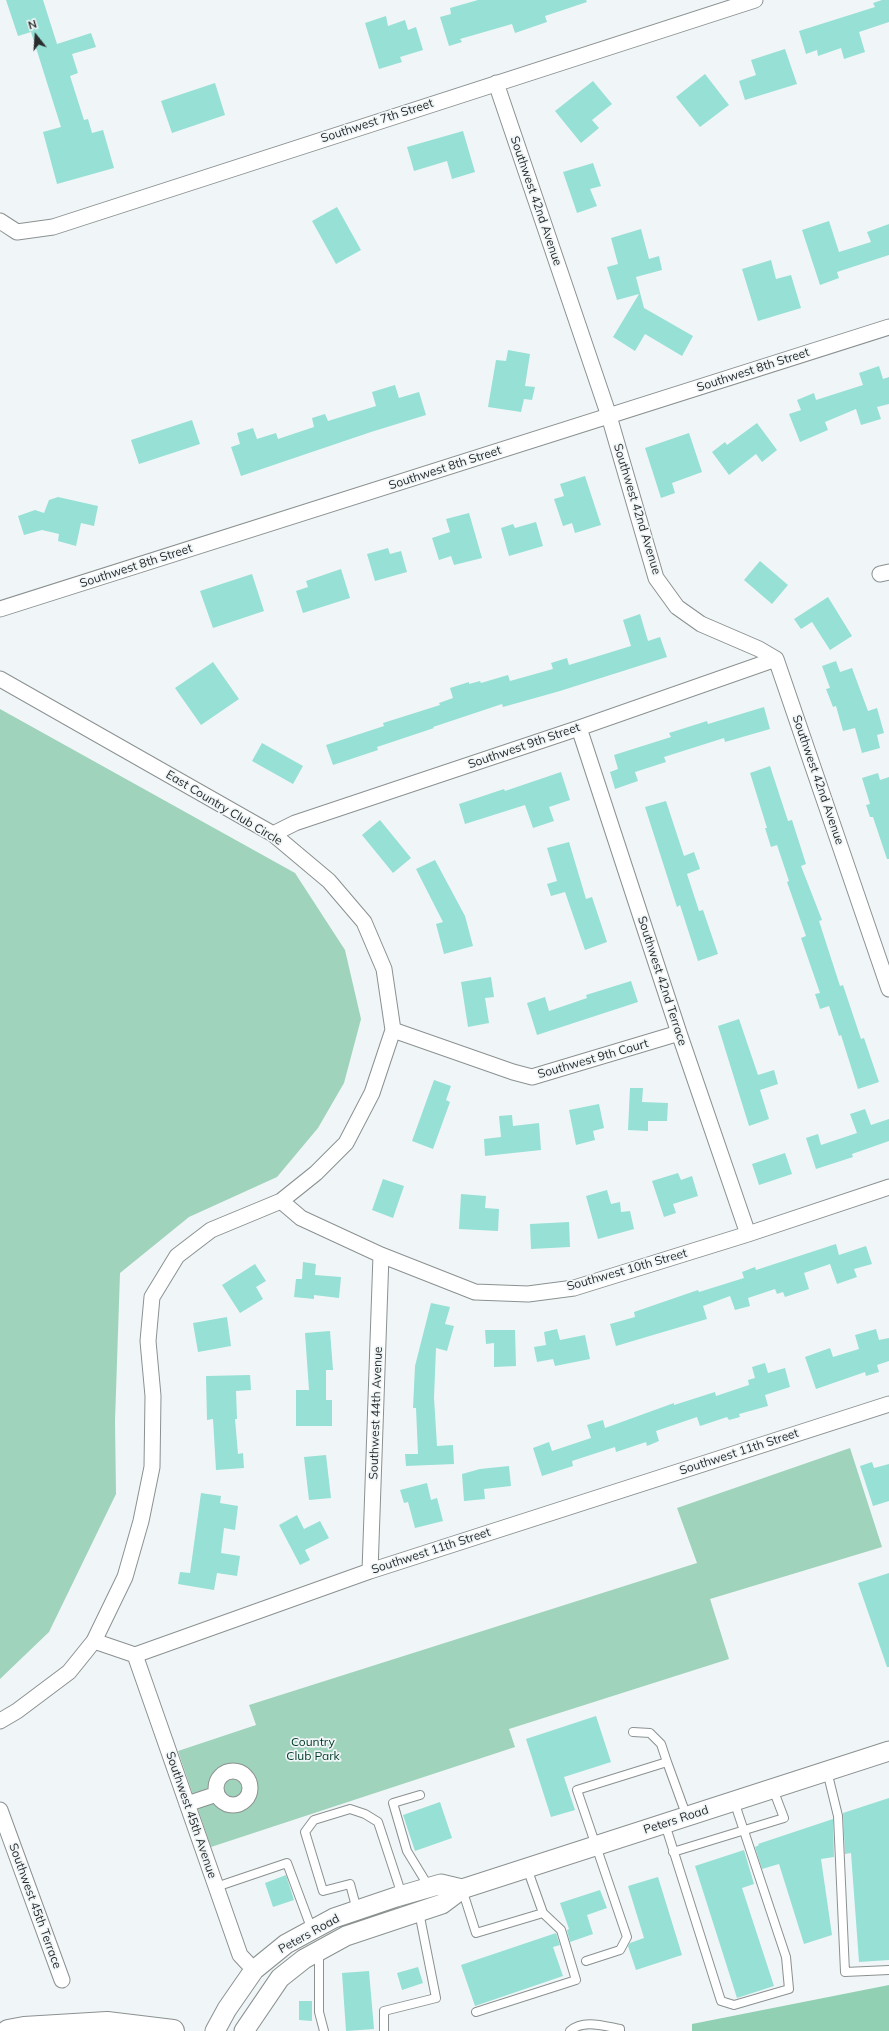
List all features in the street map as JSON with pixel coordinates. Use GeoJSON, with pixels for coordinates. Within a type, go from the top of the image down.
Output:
{"type":"FeatureCollection","features":[{"type":"Feature","properties":{"kind":"main road"},"geometry":{"type":"LineString","coordinates":[[8,2031],[24,2028],[107,2023],[173,2031]]}},
{"type":"Feature","properties":{"kind":"street","name":"Southwest 7th Street"},"geometry":{"type":"LineString","coordinates":[[0,221],[17,232],[53,227],[755,0]]}},
{"type":"Feature","properties":{"kind":"street","name":"Southwest 42nd Avenue"},"geometry":{"type":"LineString","coordinates":[[496,83],[609,416],[656,578],[677,607],[701,624],[759,648],[776,659],[889,989]]}},
{"type":"Feature","properties":{"kind":"street","name":"Southwest 8th Street"},"geometry":{"type":"LineString","coordinates":[[0,609],[889,326]]}},
{"type":"Feature","properties":{"kind":"street","name":"Southwest 9th Street"},"geometry":{"type":"LineString","coordinates":[[273,834],[295,823],[579,728],[776,659]]}},
{"type":"Feature","properties":{"kind":"street","name":"East Country Club Circle"},"geometry":{"type":"LineString","coordinates":[[0,679],[273,834],[329,881],[364,922],[384,969],[393,1030],[372,1093],[346,1143],[316,1173],[281,1201],[211,1230],[177,1256],[152,1297],[148,1341],[154,1396],[152,1467],[141,1521],[125,1577],[94,1641]]}},
{"type":"Feature","properties":{"kind":"street","name":"Southwest 42nd Terrace"},"geometry":{"type":"LineString","coordinates":[[579,728],[679,1033],[748,1234]]}},
{"type":"Feature","properties":{"kind":"street","name":"Southwest 9th Court"},"geometry":{"type":"LineString","coordinates":[[393,1030],[513,1072],[532,1077],[679,1033]]}},
{"type":"Feature","properties":{"kind":"street","name":"Southwest 10th Street"},"geometry":{"type":"LineString","coordinates":[[281,1201],[301,1218],[381,1255],[476,1292],[528,1294],[574,1288],[889,1188]]}},
{"type":"Feature","properties":{"kind":"street","name":"Southwest 44th Avenue"},"geometry":{"type":"LineString","coordinates":[[370,1571],[381,1255]]}},
{"type":"Feature","properties":{"kind":"street","name":"Southwest 11th Street"},"geometry":{"type":"LineString","coordinates":[[135,1655],[370,1571],[889,1404]]}},
{"type":"Feature","properties":{"kind":"street"},"geometry":{"type":"LineString","coordinates":[[0,1721],[17,1711],[69,1672],[94,1641],[135,1655]]}},
{"type":"Feature","properties":{"kind":"street","name":"Southwest 45th Avenue"},"geometry":{"type":"LineString","coordinates":[[135,1655],[240,1955],[254,1970]]}},
{"type":"Feature","properties":{"kind":"street","name":"Peters Road"},"geometry":{"type":"LineString","coordinates":[[244,2031],[280,1978],[304,1958],[346,1936],[442,1904],[462,1889],[889,1751]]}},
{"type":"Feature","properties":{"kind":"street"},"geometry":{"type":"LineString","coordinates":[[187,1804],[217,1794]]}},
{"type":"Feature","properties":{"kind":"street","name":"Southwest 45th Terrace"},"geometry":{"type":"LineString","coordinates":[[0,1810],[62,1980]]}},
{"type":"Feature","properties":{"kind":"street","name":"Peters Road"},"geometry":{"type":"LineString","coordinates":[[216,2031],[227,2009],[254,1970],[286,1944],[334,1918],[402,1895],[441,1884],[462,1889]]}},
{"type":"Feature","properties":{"kind":"lane"},"geometry":{"type":"LineString","coordinates":[[633,1732],[650,1733],[661,1744],[687,1816]]}},
{"type":"Feature","properties":{"kind":"lane"},"geometry":{"type":"LineString","coordinates":[[586,1961],[620,1950],[627,1938],[577,1790],[667,1762]]}},
{"type":"Feature","properties":{"kind":"lane"},"geometry":{"type":"LineString","coordinates":[[827,1771],[838,1816],[846,1972],[889,1970]]}},
{"type":"Feature","properties":{"kind":"lane"},"geometry":{"type":"LineString","coordinates":[[674,1852],[784,1818],[773,1788]]}},
{"type":"Feature","properties":{"kind":"lane"},"geometry":{"type":"LineString","coordinates":[[420,1795],[392,1803],[407,1851],[429,1888]]}},
{"type":"Feature","properties":{"kind":"lane"},"geometry":{"type":"LineString","coordinates":[[665,1824],[721,2001],[734,2005],[789,1989],[786,1957],[734,1801]]}},
{"type":"Feature","properties":{"kind":"lane"},"geometry":{"type":"LineString","coordinates":[[357,1910],[350,1884],[323,1891],[305,1832],[314,1820],[350,1809],[365,1814],[378,1822],[402,1895]]}},
{"type":"Feature","properties":{"kind":"lane"},"geometry":{"type":"LineString","coordinates":[[216,1887],[287,1863],[312,1930]]}},
{"type":"Feature","properties":{"kind":"lane"},"geometry":{"type":"LineString","coordinates":[[476,2012],[576,1980],[561,1930],[543,1913],[527,1868]]}},
{"type":"Feature","properties":{"kind":"lane"},"geometry":{"type":"LineString","coordinates":[[462,1889],[476,1934],[543,1913]]}},
{"type":"Feature","properties":{"kind":"lane"},"geometry":{"type":"LineString","coordinates":[[384,2031],[384,2011],[436,1998],[419,1912]]}},
{"type":"Feature","properties":{"kind":"lane"},"geometry":{"type":"LineString","coordinates":[[319,1951],[319,2012],[324,2031]]}},
{"type":"Feature","properties":{"kind":"lane"},"geometry":{"type":"LineString","coordinates":[[570,2031],[576,2026],[596,2024],[620,2029],[620,2031]]}},
{"type":"Feature","properties":{"kind":"green space"},"geometry":{"type":"Polygon","coordinates":[[[0,709],[295,873],[345,950],[361,1019],[344,1083],[318,1128],[277,1177],[189,1217],[120,1273],[115,1421],[116,1494],[49,1632],[0,1679],[0,709]]]}},
{"type":"Feature","properties":{"kind":"green space","name":"Country Club Park"},"geometry":{"type":"Polygon","coordinates":[[[850,1448],[882,1547],[710,1599],[729,1659],[509,1729],[515,1747],[211,1847],[178,1751],[256,1725],[249,1705],[697,1563],[677,1508],[850,1448]]]}},
{"type":"Feature","properties":{"kind":"green space"},"geometry":{"type":"Polygon","coordinates":[[[889,1985],[889,2031],[692,2031],[692,2024],[889,1985]]]}},
{"type":"Feature","properties":{"kind":"building"},"geometry":{"type":"Polygon","coordinates":[[[6,0],[43,0],[57,44],[91,33],[96,47],[72,54],[78,73],[70,76],[84,120],[88,119],[92,133],[103,130],[114,168],[57,184],[43,132],[61,127],[31,32],[18,36],[6,0]]]}},
{"type":"Feature","properties":{"kind":"building"},"geometry":{"type":"Polygon","coordinates":[[[478,0],[586,0],[587,2],[545,16],[547,22],[515,33],[512,24],[460,39],[462,42],[449,46],[440,17],[451,14],[450,8],[478,0]]]}},
{"type":"Feature","properties":{"kind":"building"},"geometry":{"type":"Polygon","coordinates":[[[882,0],[889,0],[889,22],[859,32],[865,52],[844,59],[841,48],[818,56],[817,50],[806,54],[799,31],[875,7],[873,3],[882,0]]]}},
{"type":"Feature","properties":{"kind":"building"},"geometry":{"type":"Polygon","coordinates":[[[386,16],[388,26],[405,20],[408,30],[416,27],[423,50],[400,57],[402,62],[379,69],[365,23],[386,16]]]}},
{"type":"Feature","properties":{"kind":"building"},"geometry":{"type":"Polygon","coordinates":[[[785,49],[797,84],[745,100],[739,81],[756,75],[751,60],[785,49]]]}},
{"type":"Feature","properties":{"kind":"building"},"geometry":{"type":"Polygon","coordinates":[[[705,74],[729,105],[700,127],[676,97],[705,74]]]}},
{"type":"Feature","properties":{"kind":"building"},"geometry":{"type":"Polygon","coordinates":[[[593,81],[612,104],[592,120],[599,128],[581,143],[555,111],[593,81]]]}},
{"type":"Feature","properties":{"kind":"building"},"geometry":{"type":"Polygon","coordinates":[[[215,83],[225,115],[172,133],[161,101],[215,83]]]}},
{"type":"Feature","properties":{"kind":"building"},"geometry":{"type":"Polygon","coordinates":[[[463,131],[475,172],[452,179],[447,161],[414,171],[407,147],[463,131]]]}},
{"type":"Feature","properties":{"kind":"building"},"geometry":{"type":"Polygon","coordinates":[[[593,163],[601,186],[590,189],[597,206],[577,213],[563,172],[593,163]]]}},
{"type":"Feature","properties":{"kind":"building"},"geometry":{"type":"Polygon","coordinates":[[[337,207],[361,250],[336,264],[312,221],[337,207]]]}},
{"type":"Feature","properties":{"kind":"building"},"geometry":{"type":"Polygon","coordinates":[[[829,221],[839,252],[871,242],[867,232],[889,224],[889,255],[837,272],[839,278],[820,285],[802,230],[829,221]]]}},
{"type":"Feature","properties":{"kind":"building"},"geometry":{"type":"Polygon","coordinates":[[[641,229],[649,259],[659,256],[662,270],[636,277],[644,308],[693,336],[682,356],[645,334],[635,351],[613,337],[639,294],[617,300],[607,267],[618,264],[611,238],[641,229]]]}},
{"type":"Feature","properties":{"kind":"building"},"geometry":{"type":"Polygon","coordinates":[[[771,260],[776,279],[791,275],[801,308],[758,321],[742,269],[771,260]]]}},
{"type":"Feature","properties":{"kind":"building"},"geometry":{"type":"Polygon","coordinates":[[[508,350],[530,354],[525,386],[535,387],[532,400],[524,399],[521,412],[488,407],[496,360],[506,361],[508,350]]]}},
{"type":"Feature","properties":{"kind":"building"},"geometry":{"type":"Polygon","coordinates":[[[879,366],[883,379],[889,377],[889,404],[877,407],[881,419],[861,425],[856,409],[825,422],[828,430],[800,442],[789,414],[801,410],[797,400],[814,393],[816,400],[863,385],[859,373],[879,366]]]}},
{"type":"Feature","properties":{"kind":"building"},"geometry":{"type":"Polygon","coordinates":[[[395,385],[399,398],[419,392],[426,415],[241,476],[231,447],[240,444],[237,433],[253,428],[257,439],[276,433],[278,439],[314,427],[312,418],[325,414],[328,421],[376,406],[372,392],[395,385]]]}},
{"type":"Feature","properties":{"kind":"building"},"geometry":{"type":"Polygon","coordinates":[[[192,420],[200,444],[139,464],[131,440],[192,420]]]}},
{"type":"Feature","properties":{"kind":"building"},"geometry":{"type":"Polygon","coordinates":[[[757,423],[777,450],[762,462],[756,454],[729,475],[712,452],[725,442],[727,445],[757,423]]]}},
{"type":"Feature","properties":{"kind":"building"},"geometry":{"type":"Polygon","coordinates":[[[689,433],[702,472],[672,483],[675,493],[661,498],[645,448],[689,433]]]}},
{"type":"Feature","properties":{"kind":"building"},"geometry":{"type":"Polygon","coordinates":[[[585,476],[601,525],[575,533],[572,523],[563,526],[554,499],[564,496],[560,484],[585,476]]]}},
{"type":"Feature","properties":{"kind":"building"},"geometry":{"type":"Polygon","coordinates":[[[58,497],[98,506],[94,526],[81,523],[76,546],[58,541],[59,534],[42,530],[24,535],[18,516],[35,510],[44,513],[49,500],[58,497]]]}},
{"type":"Feature","properties":{"kind":"building"},"geometry":{"type":"Polygon","coordinates":[[[469,513],[482,558],[454,565],[451,556],[439,560],[432,538],[450,532],[446,519],[469,513]]]}},
{"type":"Feature","properties":{"kind":"building"},"geometry":{"type":"Polygon","coordinates":[[[536,522],[543,546],[509,556],[501,528],[513,524],[515,528],[536,522]]]}},
{"type":"Feature","properties":{"kind":"building"},"geometry":{"type":"Polygon","coordinates":[[[388,548],[390,554],[401,551],[407,572],[375,581],[367,554],[388,548]]]}},
{"type":"Feature","properties":{"kind":"building"},"geometry":{"type":"Polygon","coordinates":[[[760,561],[788,585],[772,604],[744,580],[760,561]]]}},
{"type":"Feature","properties":{"kind":"building"},"geometry":{"type":"Polygon","coordinates":[[[341,569],[350,598],[303,613],[296,591],[308,587],[306,581],[341,569]]]}},
{"type":"Feature","properties":{"kind":"building"},"geometry":{"type":"Polygon","coordinates":[[[252,574],[264,611],[213,628],[200,591],[252,574]]]}},
{"type":"Feature","properties":{"kind":"building"},"geometry":{"type":"Polygon","coordinates":[[[828,597],[852,636],[830,650],[812,622],[801,629],[794,619],[828,597]]]}},
{"type":"Feature","properties":{"kind":"building"},"geometry":{"type":"Polygon","coordinates":[[[640,614],[648,641],[660,637],[667,657],[560,691],[503,707],[502,704],[377,747],[378,750],[333,765],[326,745],[384,726],[383,723],[440,705],[439,703],[453,698],[450,688],[469,682],[469,684],[480,681],[481,683],[508,675],[510,681],[553,669],[551,663],[567,658],[569,665],[631,646],[623,620],[640,614]]]}},
{"type":"Feature","properties":{"kind":"building"},"geometry":{"type":"Polygon","coordinates":[[[836,661],[840,672],[852,668],[868,711],[877,708],[884,733],[877,735],[880,748],[862,753],[855,728],[843,731],[836,706],[833,707],[826,689],[830,688],[822,666],[836,661]]]}},
{"type":"Feature","properties":{"kind":"building"},"geometry":{"type":"Polygon","coordinates":[[[213,662],[239,699],[201,725],[175,688],[213,662]]]}},
{"type":"Feature","properties":{"kind":"building"},"geometry":{"type":"Polygon","coordinates":[[[764,707],[770,729],[725,742],[724,738],[664,757],[666,762],[635,772],[638,781],[615,789],[610,772],[618,769],[614,755],[671,737],[669,733],[707,721],[708,724],[764,707]]]}},
{"type":"Feature","properties":{"kind":"building"},"geometry":{"type":"Polygon","coordinates":[[[262,743],[303,766],[293,784],[252,761],[262,743]]]}},
{"type":"Feature","properties":{"kind":"building"},"geometry":{"type":"Polygon","coordinates":[[[770,766],[788,821],[792,820],[806,864],[801,866],[822,920],[819,921],[840,986],[843,985],[861,1039],[864,1038],[879,1082],[858,1089],[841,1035],[839,1036],[829,1006],[820,1009],[815,994],[820,993],[801,938],[806,936],[787,882],[789,881],[777,845],[771,847],[765,828],[767,828],[750,773],[770,766]]]}},
{"type":"Feature","properties":{"kind":"building"},"geometry":{"type":"Polygon","coordinates":[[[561,772],[570,800],[549,807],[554,821],[533,828],[525,805],[465,824],[459,804],[504,789],[505,791],[561,772]]]}},
{"type":"Feature","properties":{"kind":"building"},"geometry":{"type":"Polygon","coordinates":[[[878,773],[880,780],[889,777],[889,859],[887,859],[873,817],[870,817],[866,805],[870,804],[862,778],[878,773]]]}},
{"type":"Feature","properties":{"kind":"building"},"geometry":{"type":"Polygon","coordinates":[[[666,801],[684,856],[694,852],[700,869],[687,874],[699,911],[703,910],[718,954],[698,961],[680,905],[677,907],[645,807],[666,801]]]}},
{"type":"Feature","properties":{"kind":"building"},"geometry":{"type":"Polygon","coordinates":[[[380,820],[411,858],[393,873],[362,835],[380,820]]]}},
{"type":"Feature","properties":{"kind":"building"},"geometry":{"type":"Polygon","coordinates":[[[569,842],[586,899],[592,897],[607,942],[585,950],[565,892],[551,896],[547,884],[557,881],[547,848],[569,842]]]}},
{"type":"Feature","properties":{"kind":"building"},"geometry":{"type":"Polygon","coordinates":[[[435,860],[465,916],[473,946],[444,954],[436,924],[443,922],[416,869],[435,860]]]}},
{"type":"Feature","properties":{"kind":"building"},"geometry":{"type":"Polygon","coordinates":[[[491,977],[494,997],[485,998],[489,1023],[468,1027],[461,982],[491,977]]]}},
{"type":"Feature","properties":{"kind":"building"},"geometry":{"type":"Polygon","coordinates":[[[631,981],[638,1002],[537,1035],[527,1003],[545,997],[549,1011],[587,998],[586,995],[631,981]]]}},
{"type":"Feature","properties":{"kind":"building"},"geometry":{"type":"Polygon","coordinates":[[[739,1019],[758,1075],[774,1070],[778,1084],[760,1090],[769,1119],[749,1126],[718,1026],[739,1019]]]}},
{"type":"Feature","properties":{"kind":"building"},"geometry":{"type":"Polygon","coordinates":[[[434,1080],[451,1086],[446,1100],[450,1102],[433,1149],[412,1141],[434,1080]]]}},
{"type":"Feature","properties":{"kind":"building"},"geometry":{"type":"Polygon","coordinates":[[[630,1088],[643,1088],[642,1102],[668,1103],[667,1121],[648,1121],[648,1131],[628,1130],[630,1088]]]}},
{"type":"Feature","properties":{"kind":"building"},"geometry":{"type":"Polygon","coordinates":[[[599,1104],[604,1128],[593,1131],[595,1140],[576,1145],[569,1110],[599,1104]]]}},
{"type":"Feature","properties":{"kind":"building"},"geometry":{"type":"Polygon","coordinates":[[[865,1109],[871,1125],[889,1119],[889,1141],[852,1154],[853,1157],[816,1169],[806,1138],[818,1134],[821,1145],[857,1133],[850,1114],[865,1109]]]}},
{"type":"Feature","properties":{"kind":"building"},"geometry":{"type":"Polygon","coordinates":[[[512,1115],[513,1126],[539,1123],[541,1150],[485,1156],[484,1139],[501,1137],[499,1116],[512,1115]]]}},
{"type":"Feature","properties":{"kind":"building"},"geometry":{"type":"Polygon","coordinates":[[[785,1153],[792,1174],[759,1185],[752,1164],[785,1153]]]}},
{"type":"Feature","properties":{"kind":"building"},"geometry":{"type":"Polygon","coordinates":[[[678,1173],[681,1180],[692,1176],[698,1196],[673,1204],[676,1213],[664,1217],[652,1181],[678,1173]]]}},
{"type":"Feature","properties":{"kind":"building"},"geometry":{"type":"Polygon","coordinates":[[[383,1179],[404,1186],[393,1218],[372,1210],[383,1179]]]}},
{"type":"Feature","properties":{"kind":"building"},"geometry":{"type":"Polygon","coordinates":[[[607,1190],[611,1204],[620,1202],[621,1212],[630,1211],[634,1229],[598,1239],[586,1196],[607,1190]]]}},
{"type":"Feature","properties":{"kind":"building"},"geometry":{"type":"Polygon","coordinates":[[[461,1194],[486,1196],[485,1208],[499,1209],[498,1231],[459,1229],[461,1194]]]}},
{"type":"Feature","properties":{"kind":"building"},"geometry":{"type":"Polygon","coordinates":[[[569,1222],[570,1247],[531,1249],[530,1224],[569,1222]]]}},
{"type":"Feature","properties":{"kind":"building"},"geometry":{"type":"Polygon","coordinates":[[[836,1244],[839,1255],[866,1246],[872,1264],[854,1269],[857,1277],[837,1284],[830,1264],[804,1273],[809,1289],[785,1297],[783,1292],[777,1294],[775,1289],[748,1298],[750,1306],[735,1310],[730,1296],[703,1306],[707,1319],[616,1346],[610,1324],[635,1317],[634,1312],[698,1290],[699,1292],[744,1278],[742,1272],[755,1267],[756,1270],[836,1244]]]}},
{"type":"Feature","properties":{"kind":"building"},"geometry":{"type":"Polygon","coordinates":[[[303,1262],[316,1264],[315,1275],[341,1277],[339,1298],[314,1295],[314,1299],[294,1297],[296,1279],[302,1279],[303,1262]]]}},
{"type":"Feature","properties":{"kind":"building"},"geometry":{"type":"Polygon","coordinates":[[[255,1264],[266,1281],[256,1287],[263,1299],[240,1313],[222,1285],[255,1264]]]}},
{"type":"Feature","properties":{"kind":"building"},"geometry":{"type":"Polygon","coordinates":[[[431,1303],[450,1307],[445,1324],[454,1326],[447,1351],[436,1348],[434,1398],[437,1446],[453,1445],[454,1464],[406,1466],[405,1454],[418,1454],[416,1408],[413,1408],[415,1366],[431,1303]]]}},
{"type":"Feature","properties":{"kind":"building"},"geometry":{"type":"Polygon","coordinates":[[[227,1317],[231,1346],[198,1352],[193,1323],[227,1317]]]}},
{"type":"Feature","properties":{"kind":"building"},"geometry":{"type":"Polygon","coordinates":[[[557,1329],[560,1340],[585,1335],[590,1359],[555,1366],[553,1359],[537,1362],[534,1347],[546,1345],[544,1332],[557,1329]]]}},
{"type":"Feature","properties":{"kind":"building"},"geometry":{"type":"Polygon","coordinates":[[[876,1329],[879,1340],[889,1338],[889,1361],[877,1365],[879,1372],[866,1376],[865,1372],[816,1389],[805,1357],[830,1348],[833,1357],[859,1349],[855,1335],[876,1329]]]}},
{"type":"Feature","properties":{"kind":"building"},"geometry":{"type":"Polygon","coordinates":[[[485,1330],[515,1330],[516,1366],[494,1367],[494,1343],[486,1344],[485,1330]]]}},
{"type":"Feature","properties":{"kind":"building"},"geometry":{"type":"Polygon","coordinates":[[[330,1331],[333,1370],[326,1370],[326,1400],[332,1400],[332,1426],[296,1426],[296,1390],[309,1390],[305,1333],[330,1331]]]}},
{"type":"Feature","properties":{"kind":"building"},"geometry":{"type":"Polygon","coordinates":[[[765,1363],[768,1373],[785,1368],[790,1387],[765,1395],[768,1406],[739,1414],[740,1417],[729,1420],[727,1417],[700,1426],[697,1417],[656,1431],[659,1441],[647,1446],[646,1442],[616,1452],[615,1447],[572,1461],[573,1466],[542,1476],[533,1448],[549,1442],[552,1451],[591,1438],[587,1425],[603,1420],[605,1428],[674,1403],[674,1405],[715,1392],[716,1396],[749,1385],[748,1380],[755,1378],[752,1367],[765,1363]]]}},
{"type":"Feature","properties":{"kind":"building"},"geometry":{"type":"Polygon","coordinates":[[[250,1375],[251,1390],[236,1391],[237,1419],[235,1419],[238,1454],[243,1453],[244,1468],[216,1470],[213,1419],[207,1420],[206,1376],[250,1375]]]}},
{"type":"Feature","properties":{"kind":"building"},"geometry":{"type":"Polygon","coordinates":[[[326,1455],[331,1498],[309,1500],[304,1457],[326,1455]]]}},
{"type":"Feature","properties":{"kind":"building"},"geometry":{"type":"Polygon","coordinates":[[[872,1462],[874,1468],[889,1464],[889,1501],[873,1506],[860,1466],[872,1462]]]}},
{"type":"Feature","properties":{"kind":"building"},"geometry":{"type":"Polygon","coordinates":[[[509,1466],[511,1486],[484,1489],[485,1499],[464,1501],[462,1474],[480,1469],[509,1466]]]}},
{"type":"Feature","properties":{"kind":"building"},"geometry":{"type":"Polygon","coordinates":[[[427,1483],[431,1500],[437,1498],[443,1521],[415,1528],[408,1502],[404,1503],[400,1490],[427,1483]]]}},
{"type":"Feature","properties":{"kind":"building"},"geometry":{"type":"Polygon","coordinates":[[[201,1493],[221,1496],[220,1503],[238,1506],[235,1530],[224,1528],[221,1553],[240,1556],[237,1576],[217,1573],[214,1590],[178,1584],[180,1572],[190,1573],[201,1493]]]}},
{"type":"Feature","properties":{"kind":"building"},"geometry":{"type":"Polygon","coordinates":[[[297,1515],[304,1529],[320,1521],[329,1538],[305,1550],[310,1560],[300,1565],[279,1525],[297,1515]]]}},
{"type":"Feature","properties":{"kind":"building"},"geometry":{"type":"Polygon","coordinates":[[[889,1573],[889,1667],[887,1667],[858,1583],[889,1573]]]}},
{"type":"Feature","properties":{"kind":"building"},"geometry":{"type":"Polygon","coordinates":[[[596,1716],[611,1762],[564,1777],[575,1810],[551,1817],[526,1739],[596,1716]]]}},
{"type":"Feature","properties":{"kind":"building"},"geometry":{"type":"Polygon","coordinates":[[[889,1798],[889,1960],[859,1962],[851,1853],[845,1854],[843,1813],[889,1798]]]}},
{"type":"Feature","properties":{"kind":"building"},"geometry":{"type":"Polygon","coordinates":[[[440,1802],[452,1838],[415,1851],[403,1815],[440,1802]]]}},
{"type":"Feature","properties":{"kind":"building"},"geometry":{"type":"Polygon","coordinates":[[[833,1819],[834,1857],[821,1859],[832,1935],[804,1944],[779,1864],[762,1869],[755,1847],[759,1845],[758,1844],[833,1819]]]}},
{"type":"Feature","properties":{"kind":"building"},"geometry":{"type":"Polygon","coordinates":[[[744,1850],[754,1884],[742,1888],[774,1986],[737,1998],[695,1866],[744,1850]]]}},
{"type":"Feature","properties":{"kind":"building"},"geometry":{"type":"Polygon","coordinates":[[[286,1875],[294,1900],[273,1907],[265,1883],[286,1875]]]}},
{"type":"Feature","properties":{"kind":"building"},"geometry":{"type":"Polygon","coordinates":[[[658,1877],[682,1955],[636,1970],[628,1946],[630,1943],[644,1938],[628,1886],[658,1877]]]}},
{"type":"Feature","properties":{"kind":"building"},"geometry":{"type":"Polygon","coordinates":[[[600,1890],[607,1908],[587,1915],[593,1934],[570,1942],[567,1930],[569,1929],[560,1903],[600,1890]]]}},
{"type":"Feature","properties":{"kind":"building"},"geometry":{"type":"Polygon","coordinates":[[[556,1933],[560,1945],[553,1947],[563,1976],[475,2006],[461,1965],[556,1933]]]}},
{"type":"Feature","properties":{"kind":"building"},"geometry":{"type":"Polygon","coordinates":[[[418,1967],[423,1983],[402,1990],[397,1973],[418,1967]]]}},
{"type":"Feature","properties":{"kind":"building"},"geometry":{"type":"Polygon","coordinates":[[[369,1971],[374,2029],[346,2031],[342,1973],[369,1971]]]}},
{"type":"Feature","properties":{"kind":"building"},"geometry":{"type":"Polygon","coordinates":[[[299,2001],[312,2001],[312,2021],[299,2020],[299,2001]]]}}]}
